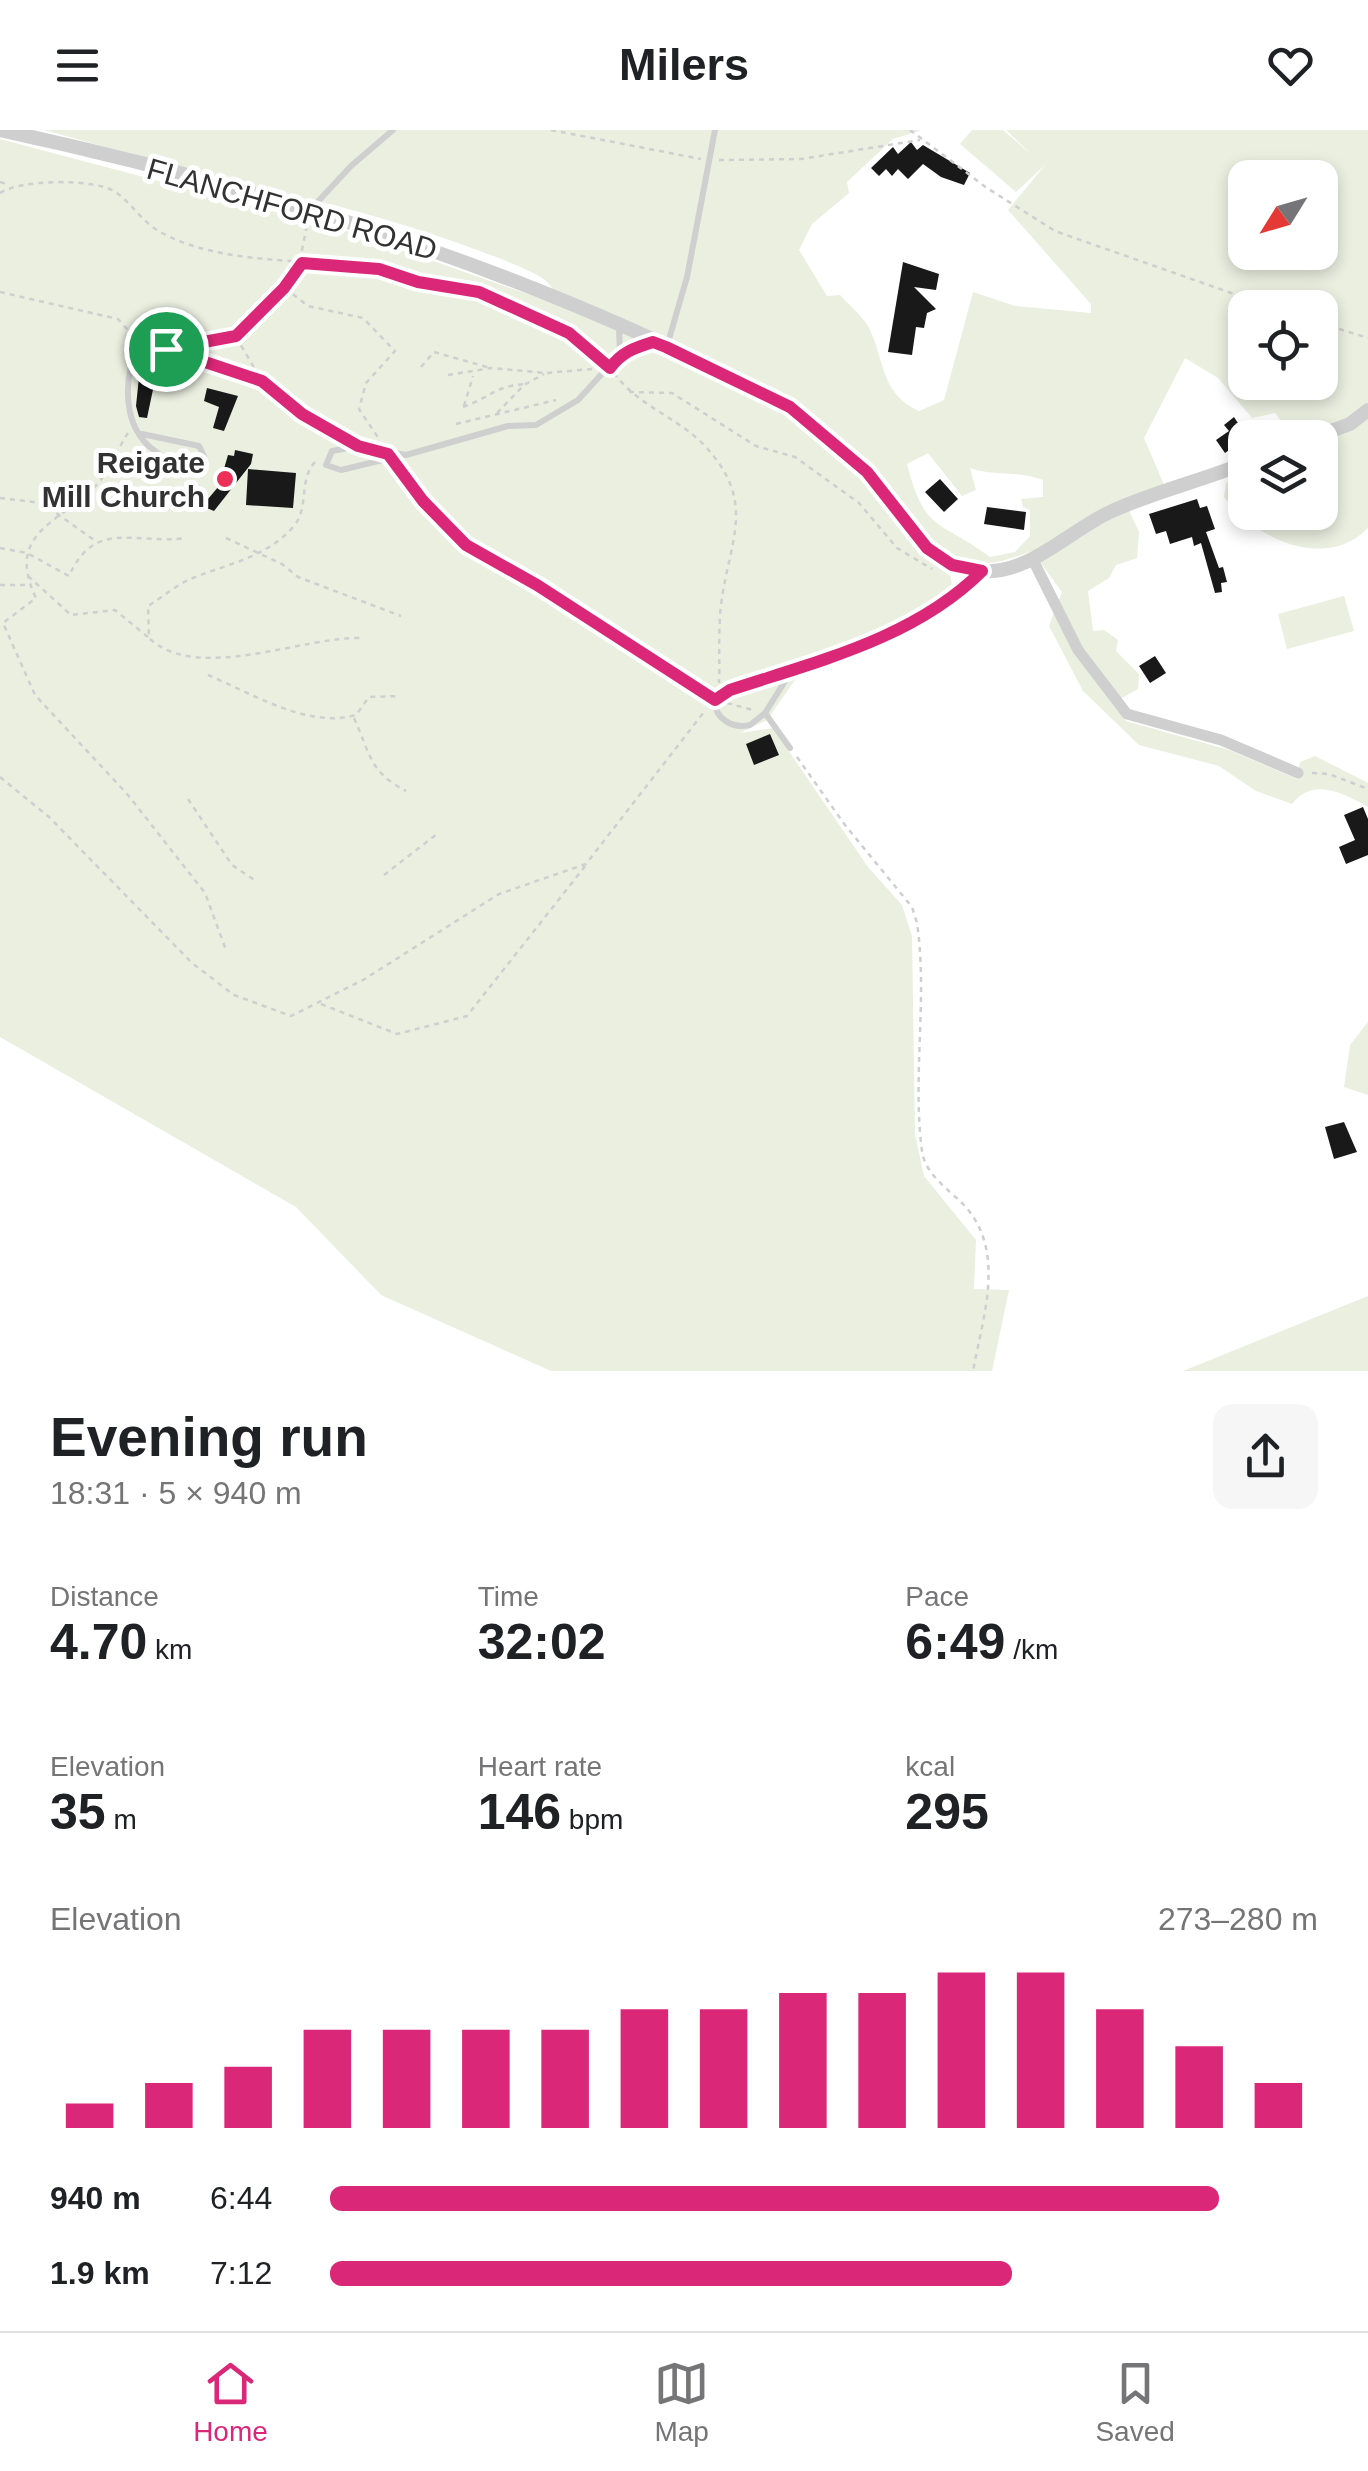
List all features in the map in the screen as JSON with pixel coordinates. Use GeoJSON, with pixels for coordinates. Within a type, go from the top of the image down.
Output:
{"type":"FeatureCollection","features":[{"type":"Feature","properties":{"kind":"street","name":"FLANCHFORD ROAD"},"geometry":{"type":"LineString","coordinates":[[0,130],[310,211],[474,263],[659,344],[790,407],[830,436],[867,472],[927,548],[952,565],[982,571],[1006,570],[1110,512],[1228,469]]}},
{"type":"Feature","properties":{"kind":"street"},"geometry":{"type":"LineString","coordinates":[[1338,428],[1368,410]]}},
{"type":"Feature","properties":{"kind":"street"},"geometry":{"type":"LineString","coordinates":[[1032,558],[1078,650],[1127,714],[1221,740],[1298,773]]}},
{"type":"Feature","properties":{"kind":"lane"},"geometry":{"type":"LineString","coordinates":[[310,211],[351,166],[393,130]]}},
{"type":"Feature","properties":{"kind":"lane"},"geometry":{"type":"LineString","coordinates":[[358,446],[332,451],[325,461],[337,470],[508,426],[536,425],[578,400],[620,354],[659,344],[680,309],[696,214],[713,160],[716,130]]}},
{"type":"Feature","properties":{"kind":"lane"},"geometry":{"type":"LineString","coordinates":[[618,327],[620,354]]}},
{"type":"Feature","properties":{"kind":"lane"},"geometry":{"type":"LineString","coordinates":[[142,434],[199,446],[204,456],[202,464],[192,468],[156,452],[142,434],[135,424],[128,384],[138,348],[166,349],[262,381],[302,414],[358,446],[390,456]]}},
{"type":"Feature","properties":{"kind":"lane"},"geometry":{"type":"LineString","coordinates":[[792,670],[766,713],[750,724],[738,726],[720,718],[717,698],[920,619],[960,593],[982,571]]}},
{"type":"Feature","properties":{"kind":"lane"},"geometry":{"type":"LineString","coordinates":[[766,713],[790,748]]}},
{"type":"Feature","properties":{"kind":"path"},"geometry":{"type":"LineString","coordinates":[[551,130],[683,158],[713,160],[801,158],[920,140]]}},
{"type":"Feature","properties":{"kind":"path"},"geometry":{"type":"LineString","coordinates":[[910,130],[1055,230],[1228,292]]}},
{"type":"Feature","properties":{"kind":"path"},"geometry":{"type":"LineString","coordinates":[[0,182],[10,186],[74,182],[109,188],[163,234],[249,259],[379,269],[418,282],[479,292],[569,333],[628,392],[702,442],[734,488],[738,531],[721,605],[717,698],[467,1016],[397,1034],[320,1004]]}},
{"type":"Feature","properties":{"kind":"path"},"geometry":{"type":"LineString","coordinates":[[0,193],[10,186]]}},
{"type":"Feature","properties":{"kind":"path"},"geometry":{"type":"LineString","coordinates":[[166,349],[236,336],[284,288],[302,263],[310,211]]}},
{"type":"Feature","properties":{"kind":"path"},"geometry":{"type":"LineString","coordinates":[[284,288],[308,306],[363,318],[395,352],[366,383],[358,409],[423,501],[466,545],[717,698],[766,713]]}},
{"type":"Feature","properties":{"kind":"path"},"geometry":{"type":"LineString","coordinates":[[0,292],[118,320],[131,329],[138,348]]}},
{"type":"Feature","properties":{"kind":"path"},"geometry":{"type":"LineString","coordinates":[[1338,329],[1368,338]]}},
{"type":"Feature","properties":{"kind":"path"},"geometry":{"type":"LineString","coordinates":[[236,336],[262,381]]}},
{"type":"Feature","properties":{"kind":"path"},"geometry":{"type":"LineString","coordinates":[[421,367],[434,352],[491,368],[546,373],[609,369]]}},
{"type":"Feature","properties":{"kind":"path"},"geometry":{"type":"LineString","coordinates":[[448,375],[473,374],[491,368]]}},
{"type":"Feature","properties":{"kind":"path"},"geometry":{"type":"LineString","coordinates":[[493,416],[527,384],[546,373]]}},
{"type":"Feature","properties":{"kind":"path"},"geometry":{"type":"LineString","coordinates":[[473,374],[464,407],[482,401],[496,387],[527,384]]}},
{"type":"Feature","properties":{"kind":"path"},"geometry":{"type":"LineString","coordinates":[[628,392],[672,394],[756,446],[796,457],[860,504],[897,548],[916,562],[932,569],[952,565]]}},
{"type":"Feature","properties":{"kind":"path"},"geometry":{"type":"LineString","coordinates":[[456,424],[534,402],[578,400]]}},
{"type":"Feature","properties":{"kind":"path"},"geometry":{"type":"LineString","coordinates":[[135,424],[99,482],[36,536],[27,553],[27,575],[36,598],[3,624],[35,695],[128,795],[205,893],[226,950]]}},
{"type":"Feature","properties":{"kind":"path"},"geometry":{"type":"LineString","coordinates":[[149,638],[148,606],[184,582],[260,554],[294,526],[302,514],[308,469],[332,451]]}},
{"type":"Feature","properties":{"kind":"path"},"geometry":{"type":"LineString","coordinates":[[0,498],[42,503],[95,540],[186,538]]}},
{"type":"Feature","properties":{"kind":"path"},"geometry":{"type":"LineString","coordinates":[[226,538],[282,564],[298,578],[401,616]]}},
{"type":"Feature","properties":{"kind":"path"},"geometry":{"type":"LineString","coordinates":[[0,548],[27,553],[69,576],[79,555],[95,540]]}},
{"type":"Feature","properties":{"kind":"path"},"geometry":{"type":"LineString","coordinates":[[27,575],[72,615],[115,610],[164,652],[221,657],[290,650],[336,637],[362,638]]}},
{"type":"Feature","properties":{"kind":"path"},"geometry":{"type":"LineString","coordinates":[[0,584],[30,586]]}},
{"type":"Feature","properties":{"kind":"path"},"geometry":{"type":"LineString","coordinates":[[208,675],[270,705],[353,716]]}},
{"type":"Feature","properties":{"kind":"path"},"geometry":{"type":"LineString","coordinates":[[353,716],[369,697],[400,696]]}},
{"type":"Feature","properties":{"kind":"path"},"geometry":{"type":"LineString","coordinates":[[353,716],[372,765],[388,782],[406,791]]}},
{"type":"Feature","properties":{"kind":"path"},"geometry":{"type":"LineString","coordinates":[[790,748],[844,826],[912,906],[918,923],[923,1158],[934,1176],[970,1211],[983,1235],[989,1260],[984,1320],[973,1371]]}},
{"type":"Feature","properties":{"kind":"path"},"geometry":{"type":"LineString","coordinates":[[1298,773],[1329,774],[1368,790]]}},
{"type":"Feature","properties":{"kind":"path"},"geometry":{"type":"LineString","coordinates":[[0,777],[49,817],[192,963],[234,995],[291,1016],[320,1004],[499,894],[586,864]]}},
{"type":"Feature","properties":{"kind":"path"},"geometry":{"type":"LineString","coordinates":[[188,800],[232,865],[256,881]]}},
{"type":"Feature","properties":{"kind":"path"},"geometry":{"type":"LineString","coordinates":[[384,876],[437,834]]}},
{"type":"Feature","properties":{"kind":"shaded area"},"geometry":{"type":"Polygon","coordinates":[[[44,130],[922,130],[893,139],[847,182],[849,193],[812,224],[799,250],[827,296],[840,295],[865,322],[891,387],[919,411],[944,400],[973,292],[1015,306],[1091,313],[1091,304],[1008,210],[1045,165],[1016,192],[960,144],[972,130],[1003,130],[1032,155],[1006,130],[1368,130],[1368,528],[1351,541],[1311,548],[1291,544],[1261,530],[1338,530],[1338,420],[1280,420],[1275,413],[1252,418],[1237,400],[1338,400],[1338,290],[1228,290],[1228,390],[1218,378],[1185,358],[1144,438],[1165,487],[1127,506],[1139,532],[1137,558],[1116,565],[1109,578],[1088,591],[1093,631],[1104,630],[1118,640],[1116,651],[1139,674],[1138,689],[1113,703],[1126,721],[1229,750],[1297,779],[1300,762],[1315,756],[1368,783],[1368,807],[1319,789],[1292,804],[1256,791],[1219,766],[1139,745],[1083,691],[1049,626],[1062,592],[1032,551],[996,562],[969,563],[913,533],[951,577],[953,601],[919,625],[797,677],[767,720],[740,733],[773,728],[868,867],[902,905],[912,936],[915,1134],[924,1176],[976,1240],[974,1289],[1009,1290],[992,1371],[551,1371],[381,1295],[296,1207],[0,1037],[0,139],[351,232],[567,308],[552,287],[524,268],[377,217],[44,130]],[[928,453],[907,464],[920,503],[928,514],[990,557],[1015,552],[1030,536],[1030,510],[1023,507],[1021,499],[1043,497],[1043,480],[970,468],[976,490],[962,496],[928,453]]]}},
{"type":"Feature","properties":{"kind":"shaded area"},"geometry":{"type":"Polygon","coordinates":[[[1344,596],[1354,631],[1287,649],[1278,614],[1344,596]]]}},
{"type":"Feature","properties":{"kind":"shaded area"},"geometry":{"type":"Polygon","coordinates":[[[1368,1022],[1368,1095],[1344,1087],[1350,1045],[1368,1022]]]}},
{"type":"Feature","properties":{"kind":"shaded area"},"geometry":{"type":"Polygon","coordinates":[[[1368,1296],[1368,1371],[1183,1371],[1368,1296]]]}},
{"type":"Feature","properties":{"kind":"building"},"geometry":{"type":"Polygon","coordinates":[[[911,142],[917,150],[923,145],[970,173],[964,185],[941,177],[923,164],[908,179],[898,169],[892,176],[886,169],[879,176],[871,168],[893,147],[898,154],[911,142]]]}},
{"type":"Feature","properties":{"kind":"building"},"geometry":{"type":"Polygon","coordinates":[[[903,262],[939,274],[936,290],[914,287],[936,309],[927,313],[924,328],[916,327],[912,355],[888,352],[903,262]]]}},
{"type":"Feature","properties":{"kind":"building"},"geometry":{"type":"Polygon","coordinates":[[[139,377],[155,380],[147,418],[139,417],[136,406],[139,377]]]}},
{"type":"Feature","properties":{"kind":"building"},"geometry":{"type":"Polygon","coordinates":[[[207,388],[238,396],[224,431],[213,428],[219,407],[204,401],[207,388]]]}},
{"type":"Feature","properties":{"kind":"building"},"geometry":{"type":"Polygon","coordinates":[[[1228,432],[1228,451],[1225,453],[1216,440],[1228,432]]]}},
{"type":"Feature","properties":{"kind":"building"},"geometry":{"type":"Polygon","coordinates":[[[235,450],[253,454],[251,464],[214,511],[202,506],[219,486],[228,455],[234,456],[235,450]]]}},
{"type":"Feature","properties":{"kind":"building"},"geometry":{"type":"Polygon","coordinates":[[[248,469],[296,473],[293,508],[246,505],[248,469]]]}},
{"type":"Feature","properties":{"kind":"building"},"geometry":{"type":"Polygon","coordinates":[[[940,479],[958,499],[944,512],[925,492],[940,479]]]}},
{"type":"Feature","properties":{"kind":"building"},"geometry":{"type":"Polygon","coordinates":[[[1197,499],[1200,508],[1207,506],[1215,529],[1206,532],[1227,582],[1221,583],[1222,592],[1215,593],[1201,543],[1194,546],[1192,537],[1170,544],[1166,531],[1156,534],[1149,514],[1197,499]]]}},
{"type":"Feature","properties":{"kind":"building"},"geometry":{"type":"Polygon","coordinates":[[[987,507],[1026,512],[1024,530],[984,524],[987,507]]]}},
{"type":"Feature","properties":{"kind":"building"},"geometry":{"type":"Polygon","coordinates":[[[1155,656],[1166,673],[1150,683],[1139,666],[1155,656]]]}},
{"type":"Feature","properties":{"kind":"building"},"geometry":{"type":"Polygon","coordinates":[[[770,734],[779,755],[754,765],[746,744],[770,734]]]}},
{"type":"Feature","properties":{"kind":"building"},"geometry":{"type":"Polygon","coordinates":[[[1363,807],[1368,819],[1368,855],[1346,864],[1339,847],[1355,840],[1344,815],[1363,807]]]}},
{"type":"Feature","properties":{"kind":"building"},"geometry":{"type":"Polygon","coordinates":[[[1344,1122],[1357,1152],[1334,1159],[1325,1127],[1344,1122]]]}},
{"type":"Feature","properties":{"kind":"place","name":"Reigate Mill Church"},"geometry":{"type":"Point","coordinates":[225,479]}},
{"type":"Feature","properties":{"kind":"route"},"geometry":{"type":"LineString","coordinates":[[302,263],[379,269],[418,282],[479,292],[569,333],[610,368],[620,354],[653,342],[790,407],[830,436],[867,472],[927,548],[952,565],[982,571],[960,593],[920,619],[853,648],[724,692],[715,700],[537,585],[466,545],[423,501],[388,454],[358,446],[302,414],[262,381],[166,349],[180,343],[236,336],[284,288],[302,263]]}}]}
